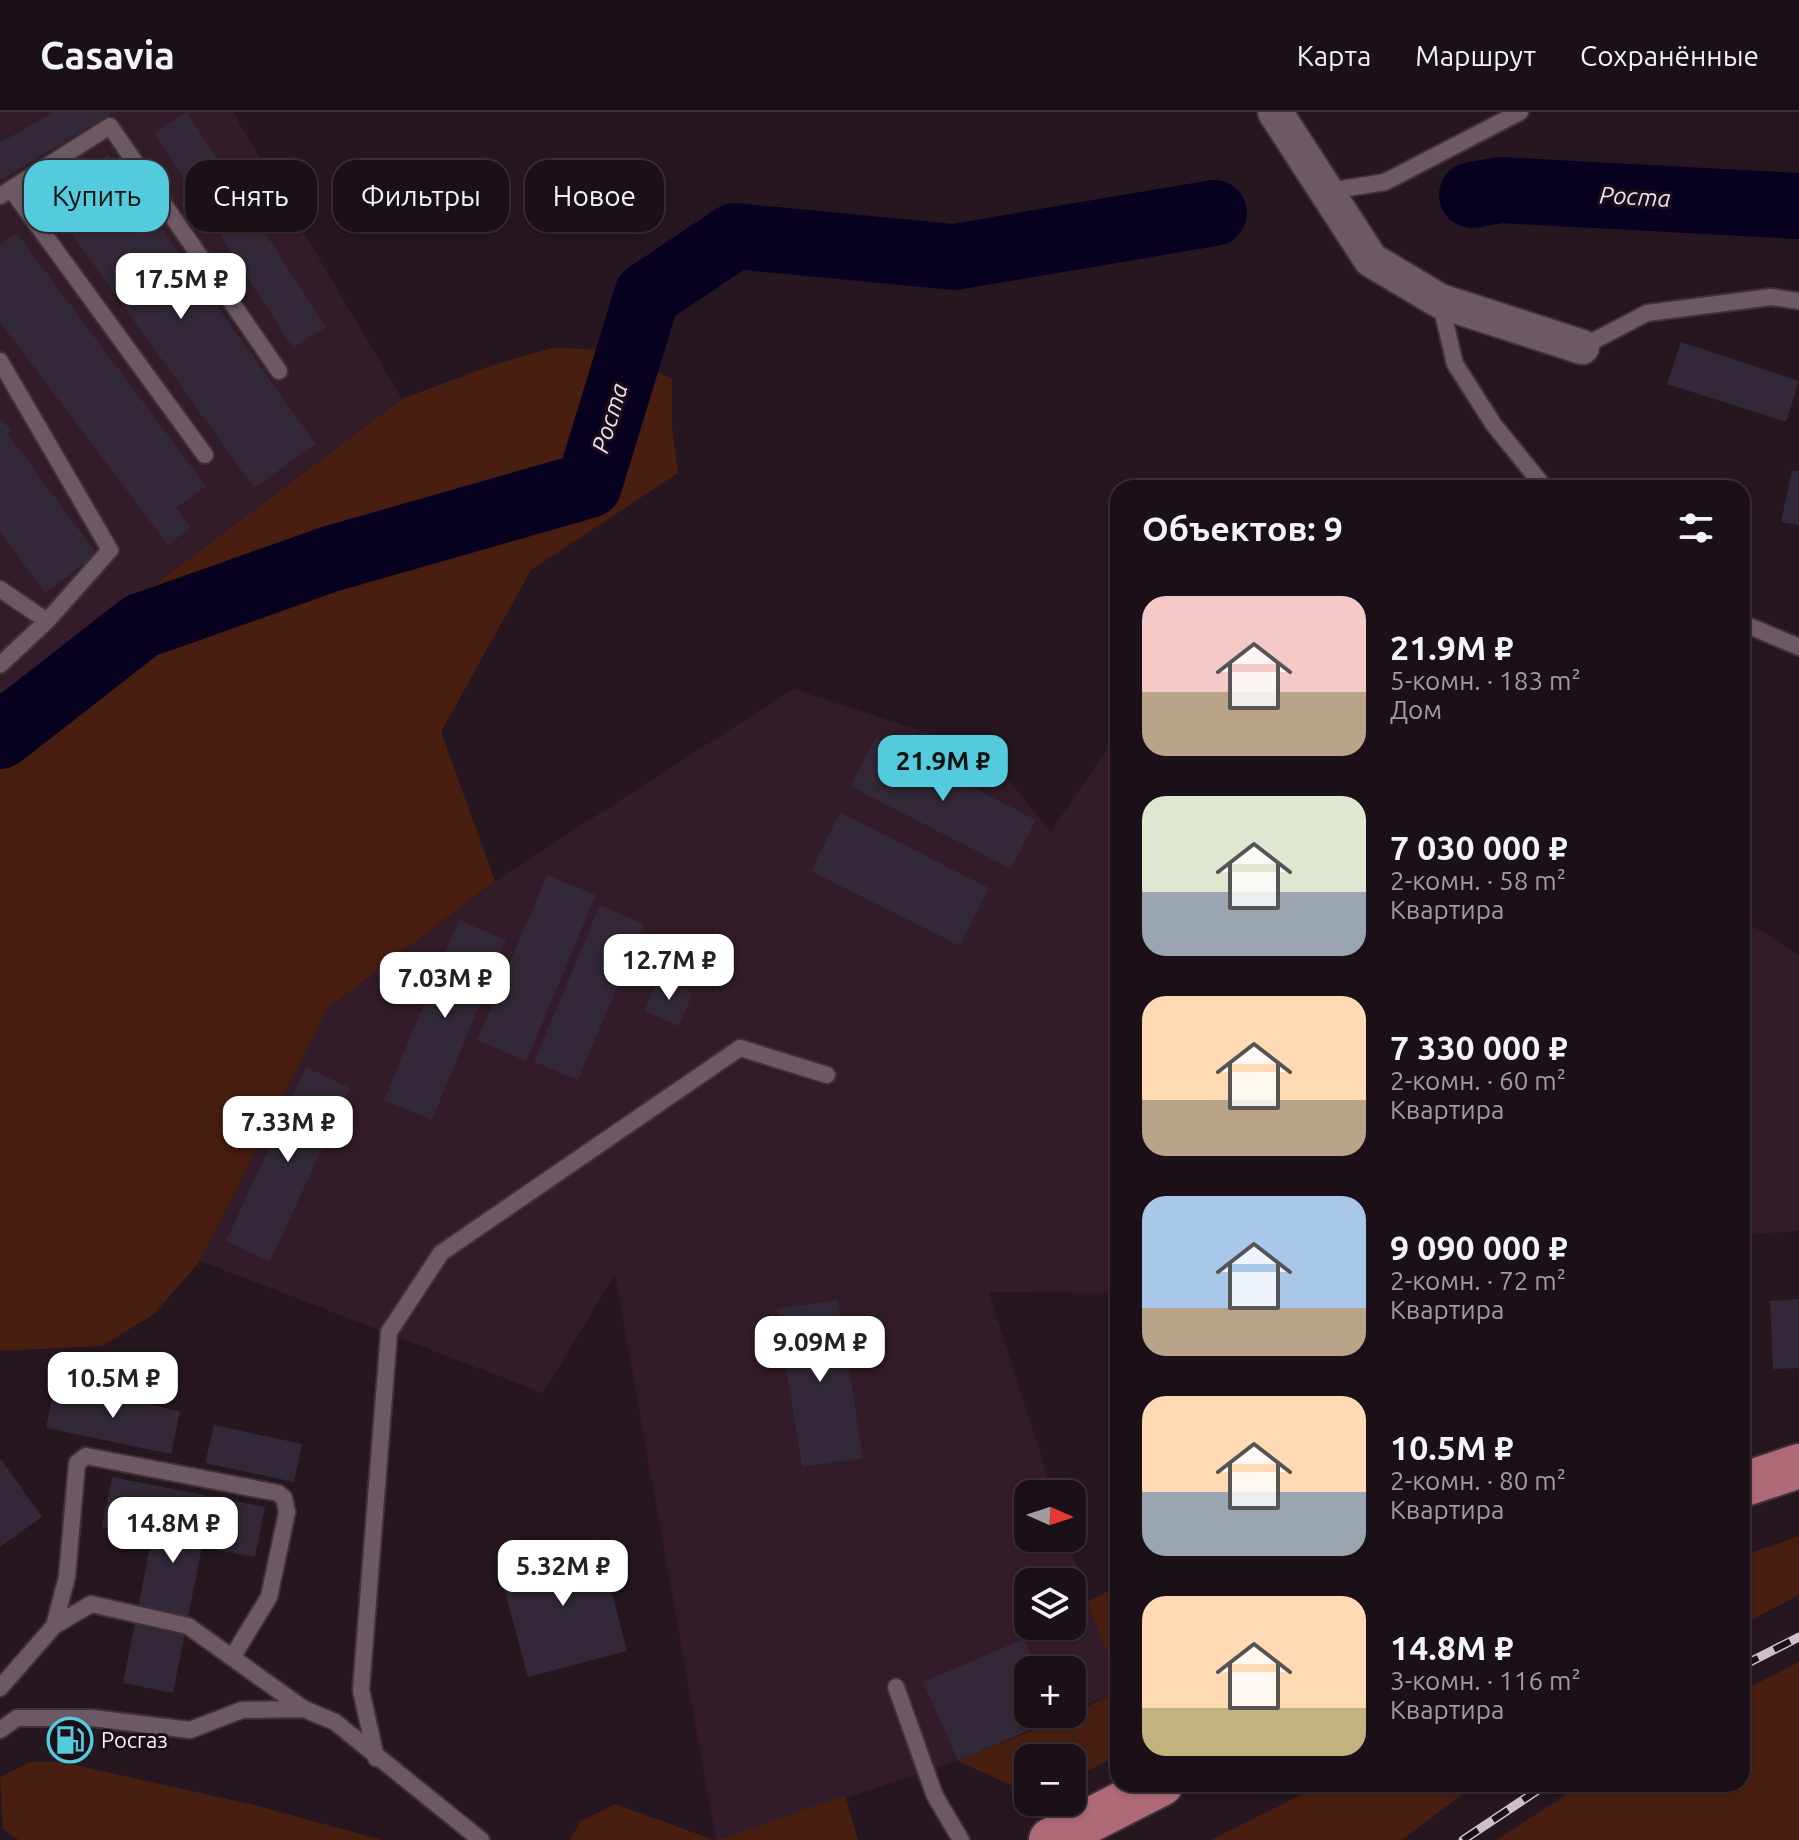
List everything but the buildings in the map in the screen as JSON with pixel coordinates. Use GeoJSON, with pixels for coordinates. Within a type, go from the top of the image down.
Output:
{"type":"FeatureCollection","features":[{"type":"Feature","properties":{"kind":"main road"},"geometry":{"type":"LineString","coordinates":[[1750,1482],[1799,1466]]}},
{"type":"Feature","properties":{"kind":"main road"},"geometry":{"type":"LineString","coordinates":[[1051,1840],[1145,1792]]}},
{"type":"Feature","properties":{"kind":"street"},"geometry":{"type":"LineString","coordinates":[[1275,112],[1371,260],[1440,301],[1582,347]]}},
{"type":"Feature","properties":{"kind":"lane"},"geometry":{"type":"LineString","coordinates":[[1329,191],[1385,182],[1520,112]]}},
{"type":"Feature","properties":{"kind":"lane"},"geometry":{"type":"LineString","coordinates":[[205,455],[5,193],[110,126],[279,371]]}},
{"type":"Feature","properties":{"kind":"lane"},"geometry":{"type":"LineString","coordinates":[[1582,347],[1647,313],[1771,297],[1799,301]]}},
{"type":"Feature","properties":{"kind":"lane"},"geometry":{"type":"LineString","coordinates":[[1440,301],[1455,364],[1494,425],[1539,480]]}},
{"type":"Feature","properties":{"kind":"lane"},"geometry":{"type":"LineString","coordinates":[[0,361],[110,550],[47,621],[0,665]]}},
{"type":"Feature","properties":{"kind":"lane"},"geometry":{"type":"LineString","coordinates":[[0,589],[47,621]]}},
{"type":"Feature","properties":{"kind":"lane"},"geometry":{"type":"LineString","coordinates":[[1750,626],[1799,647]]}},
{"type":"Feature","properties":{"kind":"lane"},"geometry":{"type":"LineString","coordinates":[[376,1758],[361,1690],[389,1332],[441,1253],[740,1048],[827,1075]]}},
{"type":"Feature","properties":{"kind":"lane"},"geometry":{"type":"LineString","coordinates":[[54,1626],[67,1577],[77,1463],[86,1456],[278,1493],[284,1498],[287,1512],[269,1597],[233,1656]]}},
{"type":"Feature","properties":{"kind":"lane"},"geometry":{"type":"LineString","coordinates":[[0,1688],[54,1626],[91,1604],[188,1626],[304,1709],[335,1722],[481,1840]]}},
{"type":"Feature","properties":{"kind":"lane"},"geometry":{"type":"LineString","coordinates":[[896,1687],[935,1796],[961,1840]]}},
{"type":"Feature","properties":{"kind":"lane"},"geometry":{"type":"LineString","coordinates":[[0,1730],[17,1718],[92,1718],[190,1730],[242,1710],[304,1709]]}},
{"type":"Feature","properties":{"kind":"shaded area"},"geometry":{"type":"Polygon","coordinates":[[[0,112],[233,112],[261,160],[185,160],[185,232],[304,232],[402,399],[0,701],[0,112]]]}},
{"type":"Feature","properties":{"kind":"shaded area"},"geometry":{"type":"Polygon","coordinates":[[[552,348],[611,350],[672,379],[672,428],[678,473],[531,570],[441,732],[495,881],[327,1009],[200,1261],[154,1314],[102,1346],[0,1351],[0,701],[402,399],[487,367],[552,348]]]}},
{"type":"Feature","properties":{"kind":"shaded area"},"geometry":{"type":"Polygon","coordinates":[[[793,689],[983,751],[1051,831],[1110,745],[1110,1293],[989,1292],[1049,1480],[1014,1480],[1014,1552],[1072,1552],[1078,1568],[1014,1568],[1014,1640],[1086,1640],[1086,1591],[1110,1659],[1110,1694],[1086,1705],[1086,1656],[1014,1656],[1014,1728],[1034,1728],[958,1761],[716,1840],[615,1274],[543,1393],[200,1261],[327,1009],[495,881],[793,689]]]}},
{"type":"Feature","properties":{"kind":"shaded area"},"geometry":{"type":"Polygon","coordinates":[[[1750,924],[1799,955],[1799,1231],[1750,1234],[1750,924]]]}},
{"type":"Feature","properties":{"kind":"shaded area"},"geometry":{"type":"Polygon","coordinates":[[[1799,1536],[1799,1595],[1750,1621],[1750,1553],[1799,1536]]]}},
{"type":"Feature","properties":{"kind":"shaded area"},"geometry":{"type":"Polygon","coordinates":[[[1110,1590],[1110,1661],[1087,1602],[1110,1590]]]}},
{"type":"Feature","properties":{"kind":"shaded area"},"geometry":{"type":"Polygon","coordinates":[[[1799,1662],[1799,1840],[1496,1840],[1571,1792],[1750,1792],[1750,1687],[1799,1662]]]}},
{"type":"Feature","properties":{"kind":"shaded area"},"geometry":{"type":"Polygon","coordinates":[[[1110,1695],[1110,1759],[1086,1772],[1086,1744],[1014,1744],[1014,1787],[958,1761],[1038,1728],[1086,1728],[1086,1707],[1110,1695]]]}},
{"type":"Feature","properties":{"kind":"shaded area"},"geometry":{"type":"Polygon","coordinates":[[[30,1762],[61,1762],[254,1805],[382,1840],[19,1840],[3,1829],[0,1777],[30,1762]]]}},
{"type":"Feature","properties":{"kind":"shaded area"},"geometry":{"type":"Polygon","coordinates":[[[1307,1792],[1465,1792],[1402,1840],[1211,1840],[1307,1792]]]}},
{"type":"Feature","properties":{"kind":"shaded area"},"geometry":{"type":"Polygon","coordinates":[[[845,1795],[858,1840],[718,1840],[845,1795]]]}},
{"type":"Feature","properties":{"kind":"shaded area"},"geometry":{"type":"Polygon","coordinates":[[[615,1804],[714,1840],[570,1840],[581,1821],[615,1804]]]}},
{"type":"Feature","properties":{"kind":"waterway","name":"Роста"},"geometry":{"type":"LineString","coordinates":[[1472,195],[1501,190],[1799,206]]}},
{"type":"Feature","properties":{"kind":"waterway","name":"Роста"},"geometry":{"type":"LineString","coordinates":[[0,736],[141,626],[330,559],[589,485],[647,295],[735,236],[954,257],[1214,213]]}},
{"type":"Feature","properties":{"kind":"railway"},"geometry":{"type":"LineString","coordinates":[[1750,1662],[1799,1637]]}},
{"type":"Feature","properties":{"kind":"railway"},"geometry":{"type":"LineString","coordinates":[[1463,1840],[1535,1792]]}},
{"type":"Feature","properties":{"kind":"place","name":"Росгаз"},"geometry":{"type":"Point","coordinates":[70,1740]}}]}
